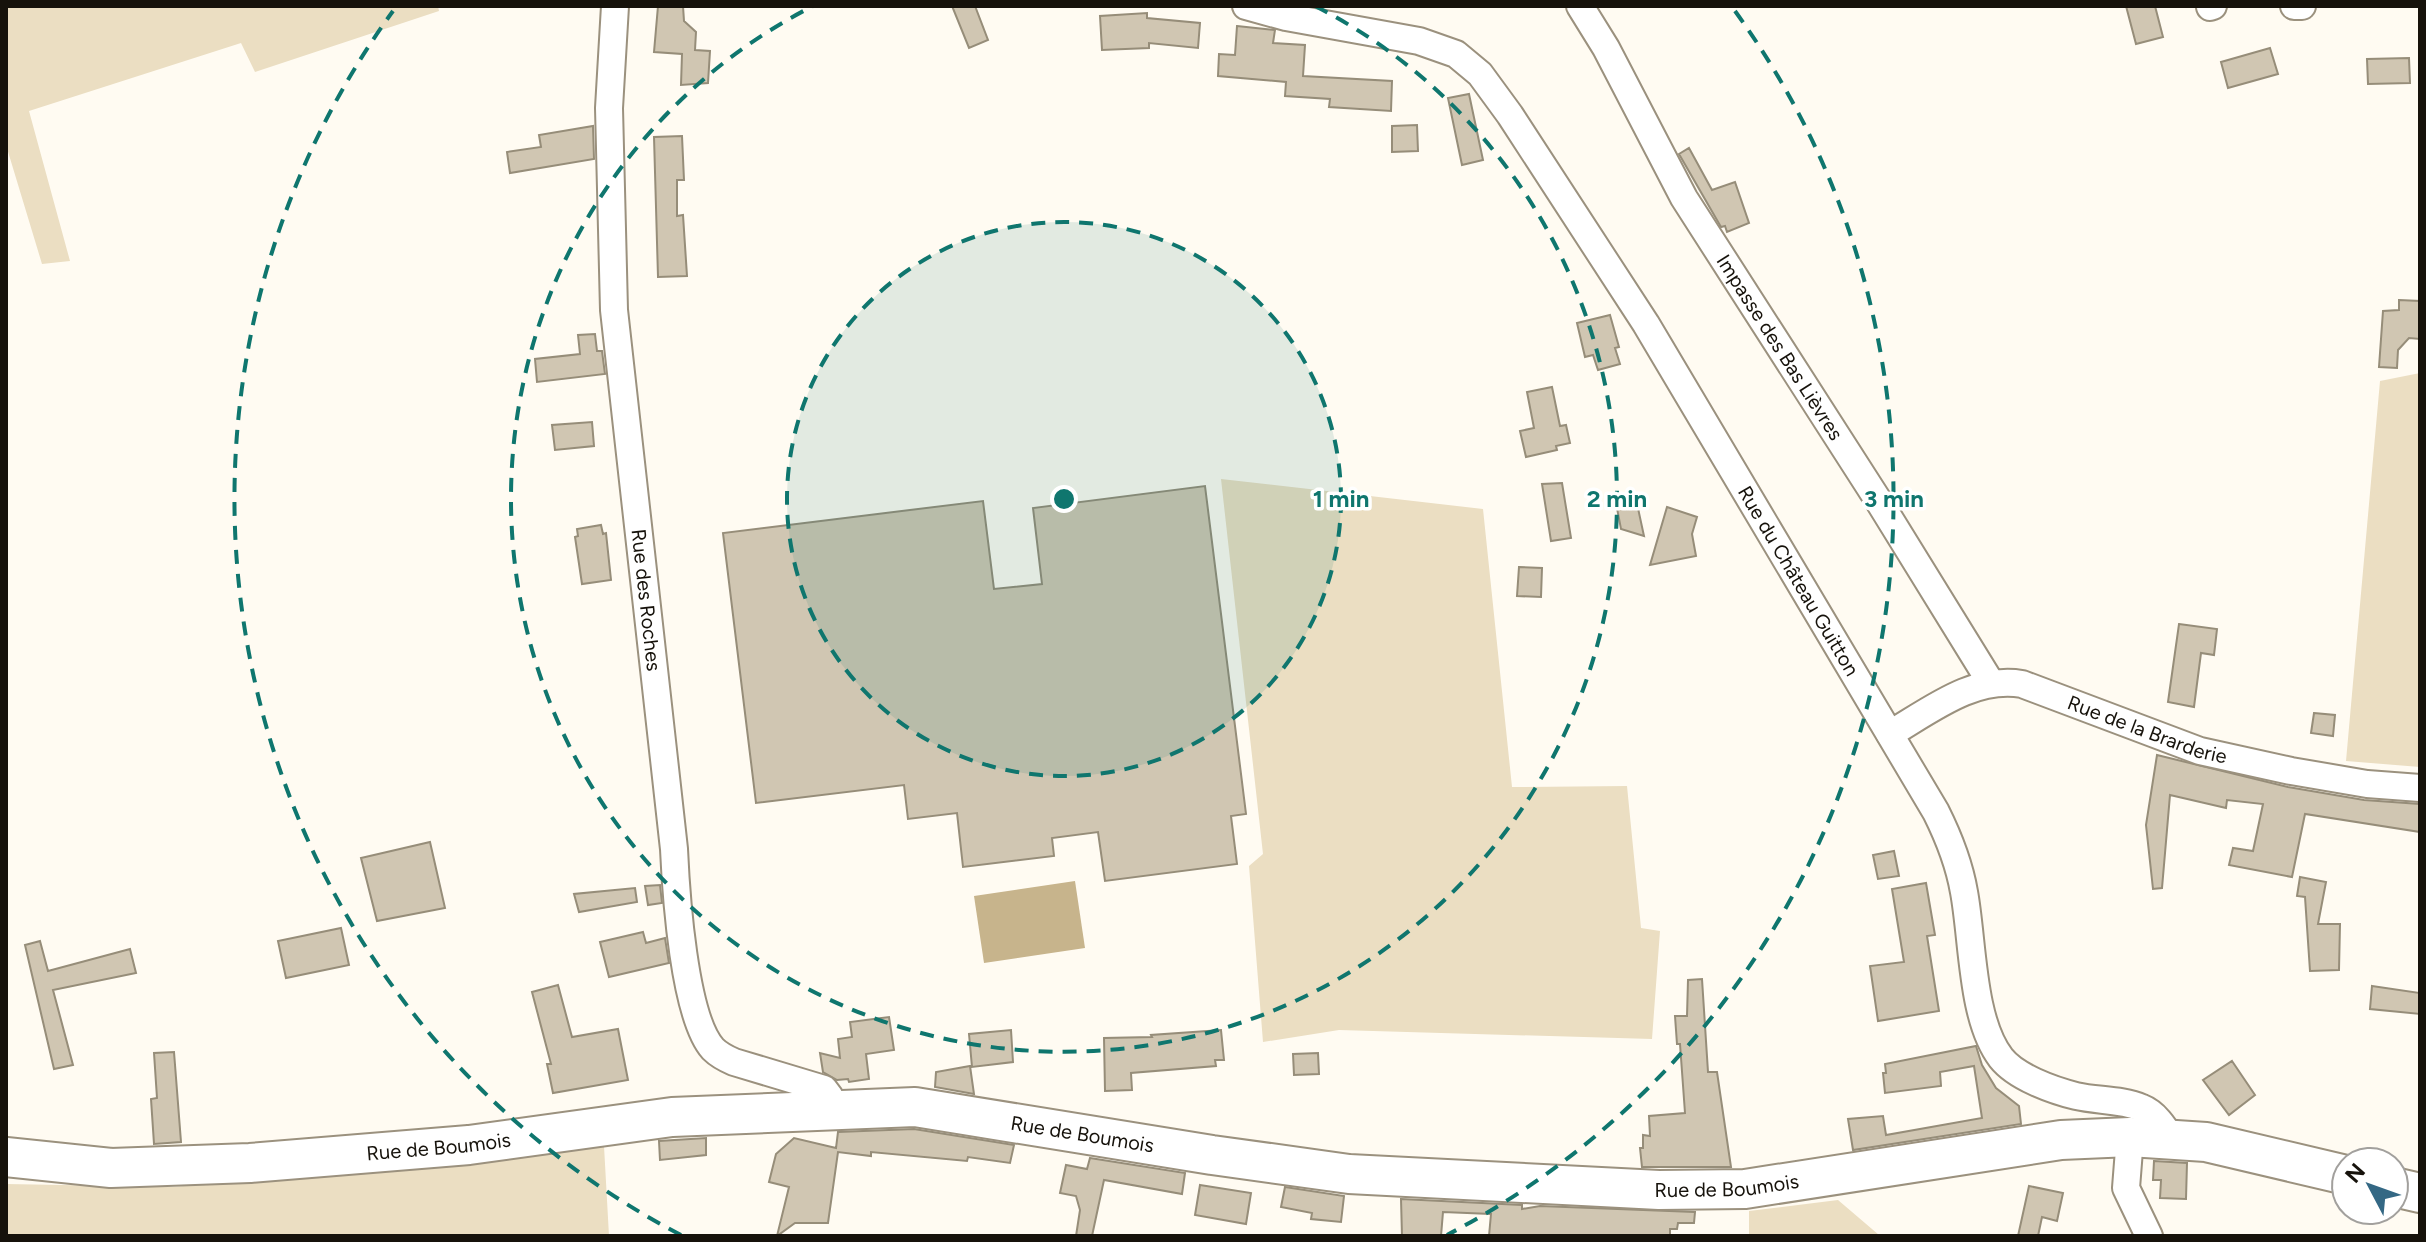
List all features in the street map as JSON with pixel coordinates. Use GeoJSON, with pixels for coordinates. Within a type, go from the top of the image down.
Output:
{"type":"FeatureCollection","features":[{"type":"Feature","properties":{"kind":"street","name":"Rue des Roches"},"geometry":{"type":"LineString","coordinates":[[615,6],[609,108],[614,310],[676,886],[693,1008],[701,1030],[721,1056],[824,1089],[830,1097],[830,1109]]}},
{"type":"Feature","properties":{"kind":"street","name":"Rue du Château Guitton"},"geometry":{"type":"LineString","coordinates":[[1246,6],[1286,17],[1369,18],[1456,54],[1480,74],[1646,324],[1936,812],[1952,844],[1964,890],[1981,1014],[1989,1039],[2002,1060],[2029,1079],[2074,1095],[2144,1108],[2162,1124],[2152,1137]]}},
{"type":"Feature","properties":{"kind":"street","name":"Impasse des Bas Lièvres"},"geometry":{"type":"LineString","coordinates":[[1580,6],[1606,48],[1684,198],[1991,683]]}},
{"type":"Feature","properties":{"kind":"street"},"geometry":{"type":"LineString","coordinates":[[2294,6],[2302,6]]}},
{"type":"Feature","properties":{"kind":"street","name":"Rue de la Brarderie"},"geometry":{"type":"LineString","coordinates":[[1890,734],[1973,687],[1991,683],[2022,684],[2200,751],[2367,784],[2420,788]]}},
{"type":"Feature","properties":{"kind":"street","name":"Rue de Boumois"},"geometry":{"type":"LineString","coordinates":[[6,1157],[111,1168],[250,1163],[469,1145],[672,1117],[915,1107],[1349,1174],[1659,1190],[1745,1189],[2061,1140],[2152,1137],[2232,1147],[2330,1171]]}},
{"type":"Feature","properties":{"kind":"street"},"geometry":{"type":"LineString","coordinates":[[2149,1236],[2126,1188],[2152,1137]]}},
{"type":"Feature","properties":{"kind":"shaded area"},"geometry":{"type":"Polygon","coordinates":[[[6,6],[438,6],[439,11],[255,72],[241,43],[29,111],[70,261],[42,264],[6,145],[6,6]]]}},
{"type":"Feature","properties":{"kind":"shaded area"},"geometry":{"type":"Polygon","coordinates":[[[2420,373],[2420,767],[2346,761],[2380,381],[2420,373]]]}},
{"type":"Feature","properties":{"kind":"shaded area"},"geometry":{"type":"Polygon","coordinates":[[[1221,479],[1483,509],[1512,787],[1627,786],[1641,928],[1660,931],[1652,1039],[1339,1030],[1263,1042],[1249,866],[1263,854],[1221,479]]]}},
{"type":"Feature","properties":{"kind":"shaded area"},"geometry":{"type":"Polygon","coordinates":[[[1075,881],[1085,948],[984,963],[974,896],[1075,881]]]}},
{"type":"Feature","properties":{"kind":"shaded area"},"geometry":{"type":"Polygon","coordinates":[[[604,1146],[609,1236],[6,1236],[6,1184],[173,1187],[604,1146]]]}},
{"type":"Feature","properties":{"kind":"shaded area"},"geometry":{"type":"Polygon","coordinates":[[[1838,1200],[1879,1235],[1890,1236],[1749,1236],[1749,1211],[1838,1200]]]}},
{"type":"Feature","properties":{"kind":"building"},"geometry":{"type":"Polygon","coordinates":[[[658,6],[683,6],[684,21],[696,32],[695,50],[710,51],[708,83],[681,85],[682,54],[654,52],[658,6]]]}},
{"type":"Feature","properties":{"kind":"building"},"geometry":{"type":"Polygon","coordinates":[[[952,6],[975,6],[988,40],[969,48],[952,6]]]}},
{"type":"Feature","properties":{"kind":"building"},"geometry":{"type":"Polygon","coordinates":[[[2126,6],[2155,6],[2163,37],[2136,44],[2126,6]]]}},
{"type":"Feature","properties":{"kind":"building"},"geometry":{"type":"Polygon","coordinates":[[[1147,13],[1147,18],[1200,23],[1198,48],[1149,43],[1149,48],[1102,50],[1100,16],[1147,13]]]}},
{"type":"Feature","properties":{"kind":"building"},"geometry":{"type":"Polygon","coordinates":[[[1237,26],[1275,30],[1273,43],[1305,45],[1303,76],[1392,81],[1391,111],[1329,107],[1330,99],[1285,96],[1286,82],[1218,76],[1219,54],[1235,55],[1237,26]]]}},
{"type":"Feature","properties":{"kind":"building"},"geometry":{"type":"Polygon","coordinates":[[[2270,48],[2278,74],[2228,88],[2221,62],[2270,48]]]}},
{"type":"Feature","properties":{"kind":"building"},"geometry":{"type":"Polygon","coordinates":[[[2409,58],[2410,83],[2368,84],[2367,59],[2409,58]]]}},
{"type":"Feature","properties":{"kind":"building"},"geometry":{"type":"Polygon","coordinates":[[[1469,94],[1483,160],[1462,165],[1448,98],[1469,94]]]}},
{"type":"Feature","properties":{"kind":"building"},"geometry":{"type":"Polygon","coordinates":[[[1417,125],[1418,151],[1392,152],[1392,126],[1417,125]]]}},
{"type":"Feature","properties":{"kind":"building"},"geometry":{"type":"Polygon","coordinates":[[[593,126],[594,159],[510,173],[507,152],[541,147],[539,135],[593,126]]]}},
{"type":"Feature","properties":{"kind":"building"},"geometry":{"type":"Polygon","coordinates":[[[682,136],[684,180],[677,180],[677,216],[683,215],[687,276],[658,277],[654,137],[682,136]]]}},
{"type":"Feature","properties":{"kind":"building"},"geometry":{"type":"Polygon","coordinates":[[[1689,148],[1712,190],[1735,182],[1749,223],[1727,232],[1725,226],[1721,227],[1679,154],[1689,148]]]}},
{"type":"Feature","properties":{"kind":"building"},"geometry":{"type":"Polygon","coordinates":[[[2399,300],[2420,301],[2420,339],[2409,338],[2398,350],[2397,368],[2379,367],[2383,311],[2399,310],[2399,300]]]}},
{"type":"Feature","properties":{"kind":"building"},"geometry":{"type":"Polygon","coordinates":[[[1610,315],[1619,347],[1615,348],[1620,364],[1598,370],[1593,355],[1585,357],[1577,323],[1610,315]]]}},
{"type":"Feature","properties":{"kind":"building"},"geometry":{"type":"Polygon","coordinates":[[[595,334],[597,351],[602,351],[605,374],[537,382],[535,359],[580,354],[578,335],[595,334]]]}},
{"type":"Feature","properties":{"kind":"building"},"geometry":{"type":"Polygon","coordinates":[[[1552,387],[1560,426],[1566,425],[1570,443],[1556,446],[1557,450],[1526,457],[1520,431],[1534,428],[1527,392],[1552,387]]]}},
{"type":"Feature","properties":{"kind":"building"},"geometry":{"type":"Polygon","coordinates":[[[592,422],[594,446],[555,450],[552,425],[592,422]]]}},
{"type":"Feature","properties":{"kind":"building"},"geometry":{"type":"Polygon","coordinates":[[[1562,483],[1571,538],[1551,541],[1542,484],[1562,483]]]}},
{"type":"Feature","properties":{"kind":"building"},"geometry":{"type":"Polygon","coordinates":[[[1205,486],[1246,814],[1231,816],[1237,864],[1105,881],[1098,832],[1052,838],[1054,856],[963,867],[957,813],[908,819],[904,785],[756,803],[723,533],[983,501],[994,589],[1042,584],[1033,508],[1205,486]]]}},
{"type":"Feature","properties":{"kind":"building"},"geometry":{"type":"Polygon","coordinates":[[[1636,499],[1644,536],[1621,529],[1616,503],[1636,499]]]}},
{"type":"Feature","properties":{"kind":"building"},"geometry":{"type":"Polygon","coordinates":[[[1667,507],[1697,517],[1692,534],[1696,556],[1650,565],[1667,507]]]}},
{"type":"Feature","properties":{"kind":"building"},"geometry":{"type":"Polygon","coordinates":[[[601,525],[603,534],[606,533],[611,580],[582,584],[575,537],[578,536],[577,529],[601,525]]]}},
{"type":"Feature","properties":{"kind":"building"},"geometry":{"type":"Polygon","coordinates":[[[1519,567],[1542,568],[1541,597],[1517,596],[1519,567]]]}},
{"type":"Feature","properties":{"kind":"building"},"geometry":{"type":"Polygon","coordinates":[[[2179,624],[2217,629],[2214,655],[2201,653],[2194,707],[2168,702],[2179,624]]]}},
{"type":"Feature","properties":{"kind":"building"},"geometry":{"type":"Polygon","coordinates":[[[2314,713],[2335,715],[2333,736],[2311,733],[2314,713]]]}},
{"type":"Feature","properties":{"kind":"building"},"geometry":{"type":"Polygon","coordinates":[[[2157,755],[2288,787],[2364,800],[2420,804],[2420,832],[2305,814],[2292,877],[2229,865],[2233,848],[2253,851],[2263,804],[2227,800],[2226,808],[2170,795],[2162,888],[2153,889],[2146,825],[2157,755]]]}},
{"type":"Feature","properties":{"kind":"building"},"geometry":{"type":"Polygon","coordinates":[[[430,842],[445,908],[377,921],[361,858],[430,842]]]}},
{"type":"Feature","properties":{"kind":"building"},"geometry":{"type":"Polygon","coordinates":[[[1894,851],[1899,876],[1878,879],[1873,855],[1894,851]]]}},
{"type":"Feature","properties":{"kind":"building"},"geometry":{"type":"Polygon","coordinates":[[[2300,877],[2326,882],[2318,924],[2340,924],[2339,970],[2310,971],[2305,897],[2297,896],[2300,877]]]}},
{"type":"Feature","properties":{"kind":"building"},"geometry":{"type":"Polygon","coordinates":[[[1926,883],[1935,935],[1927,936],[1939,1011],[1878,1021],[1870,966],[1904,962],[1892,889],[1926,883]]]}},
{"type":"Feature","properties":{"kind":"building"},"geometry":{"type":"Polygon","coordinates":[[[660,885],[662,903],[648,905],[645,886],[660,885]]]}},
{"type":"Feature","properties":{"kind":"building"},"geometry":{"type":"Polygon","coordinates":[[[635,888],[637,902],[579,912],[574,894],[635,888]]]}},
{"type":"Feature","properties":{"kind":"building"},"geometry":{"type":"Polygon","coordinates":[[[341,928],[349,965],[286,978],[278,941],[341,928]]]}},
{"type":"Feature","properties":{"kind":"building"},"geometry":{"type":"Polygon","coordinates":[[[643,932],[646,943],[665,938],[669,963],[609,977],[600,942],[643,932]]]}},
{"type":"Feature","properties":{"kind":"building"},"geometry":{"type":"Polygon","coordinates":[[[40,941],[48,971],[130,949],[136,973],[53,990],[73,1065],[54,1069],[25,945],[40,941]]]}},
{"type":"Feature","properties":{"kind":"building"},"geometry":{"type":"Polygon","coordinates":[[[1702,979],[1708,1072],[1717,1072],[1731,1167],[1642,1167],[1640,1148],[1643,1148],[1643,1135],[1650,1136],[1649,1116],[1685,1113],[1675,1016],[1687,1016],[1688,980],[1702,979]]]}},
{"type":"Feature","properties":{"kind":"building"},"geometry":{"type":"Polygon","coordinates":[[[558,985],[572,1037],[618,1029],[628,1080],[553,1093],[547,1064],[551,1064],[532,992],[558,985]]]}},
{"type":"Feature","properties":{"kind":"building"},"geometry":{"type":"Polygon","coordinates":[[[2372,986],[2420,993],[2420,1014],[2370,1009],[2372,986]]]}},
{"type":"Feature","properties":{"kind":"building"},"geometry":{"type":"Polygon","coordinates":[[[889,1017],[894,1050],[866,1054],[869,1079],[849,1082],[848,1079],[837,1080],[823,1072],[820,1053],[840,1058],[838,1039],[852,1037],[850,1022],[889,1017]]]}},
{"type":"Feature","properties":{"kind":"building"},"geometry":{"type":"Polygon","coordinates":[[[1011,1030],[1013,1062],[972,1067],[969,1034],[1011,1030]]]}},
{"type":"Feature","properties":{"kind":"building"},"geometry":{"type":"Polygon","coordinates":[[[1221,1030],[1224,1060],[1215,1060],[1216,1066],[1131,1073],[1132,1090],[1105,1091],[1104,1038],[1221,1030]]]}},
{"type":"Feature","properties":{"kind":"building"},"geometry":{"type":"Polygon","coordinates":[[[1976,1046],[1982,1065],[1996,1088],[2019,1106],[2021,1124],[1853,1150],[1848,1119],[1883,1116],[1886,1135],[1982,1118],[1974,1066],[1940,1072],[1941,1086],[1885,1093],[1883,1073],[1886,1073],[1885,1064],[1976,1046]]]}},
{"type":"Feature","properties":{"kind":"building"},"geometry":{"type":"Polygon","coordinates":[[[174,1052],[181,1142],[154,1144],[151,1099],[157,1098],[154,1053],[174,1052]]]}},
{"type":"Feature","properties":{"kind":"building"},"geometry":{"type":"Polygon","coordinates":[[[1318,1053],[1319,1074],[1294,1075],[1293,1054],[1318,1053]]]}},
{"type":"Feature","properties":{"kind":"building"},"geometry":{"type":"Polygon","coordinates":[[[2232,1061],[2255,1095],[2229,1115],[2203,1080],[2232,1061]]]}},
{"type":"Feature","properties":{"kind":"building"},"geometry":{"type":"Polygon","coordinates":[[[970,1066],[974,1094],[935,1087],[936,1072],[970,1066]]]}},
{"type":"Feature","properties":{"kind":"building"},"geometry":{"type":"Polygon","coordinates":[[[914,1129],[1014,1145],[1010,1163],[968,1157],[967,1161],[838,1152],[828,1223],[795,1223],[777,1236],[789,1187],[769,1182],[776,1154],[794,1138],[836,1148],[838,1132],[914,1129]]]}},
{"type":"Feature","properties":{"kind":"building"},"geometry":{"type":"Polygon","coordinates":[[[706,1138],[706,1155],[660,1160],[659,1141],[706,1138]]]}},
{"type":"Feature","properties":{"kind":"building"},"geometry":{"type":"Polygon","coordinates":[[[1090,1158],[1185,1173],[1182,1194],[1104,1180],[1092,1236],[1076,1236],[1080,1210],[1076,1196],[1060,1193],[1066,1165],[1087,1169],[1090,1158]]]}},
{"type":"Feature","properties":{"kind":"building"},"geometry":{"type":"Polygon","coordinates":[[[2154,1161],[2187,1163],[2186,1199],[2160,1198],[2161,1180],[2153,1180],[2154,1161]]]}},
{"type":"Feature","properties":{"kind":"building"},"geometry":{"type":"Polygon","coordinates":[[[1200,1185],[1251,1193],[1246,1224],[1195,1215],[1200,1185]]]}},
{"type":"Feature","properties":{"kind":"building"},"geometry":{"type":"Polygon","coordinates":[[[2029,1186],[2063,1193],[2057,1221],[2042,1217],[2038,1236],[2018,1236],[2029,1186]]]}},
{"type":"Feature","properties":{"kind":"building"},"geometry":{"type":"Polygon","coordinates":[[[1285,1187],[1344,1196],[1341,1222],[1311,1219],[1312,1213],[1281,1207],[1285,1187]]]}},
{"type":"Feature","properties":{"kind":"building"},"geometry":{"type":"Polygon","coordinates":[[[1401,1199],[1522,1205],[1522,1209],[1540,1206],[1695,1212],[1694,1223],[1678,1223],[1677,1229],[1670,1229],[1670,1236],[1489,1236],[1491,1214],[1443,1212],[1441,1236],[1402,1236],[1401,1199]]]}}]}
